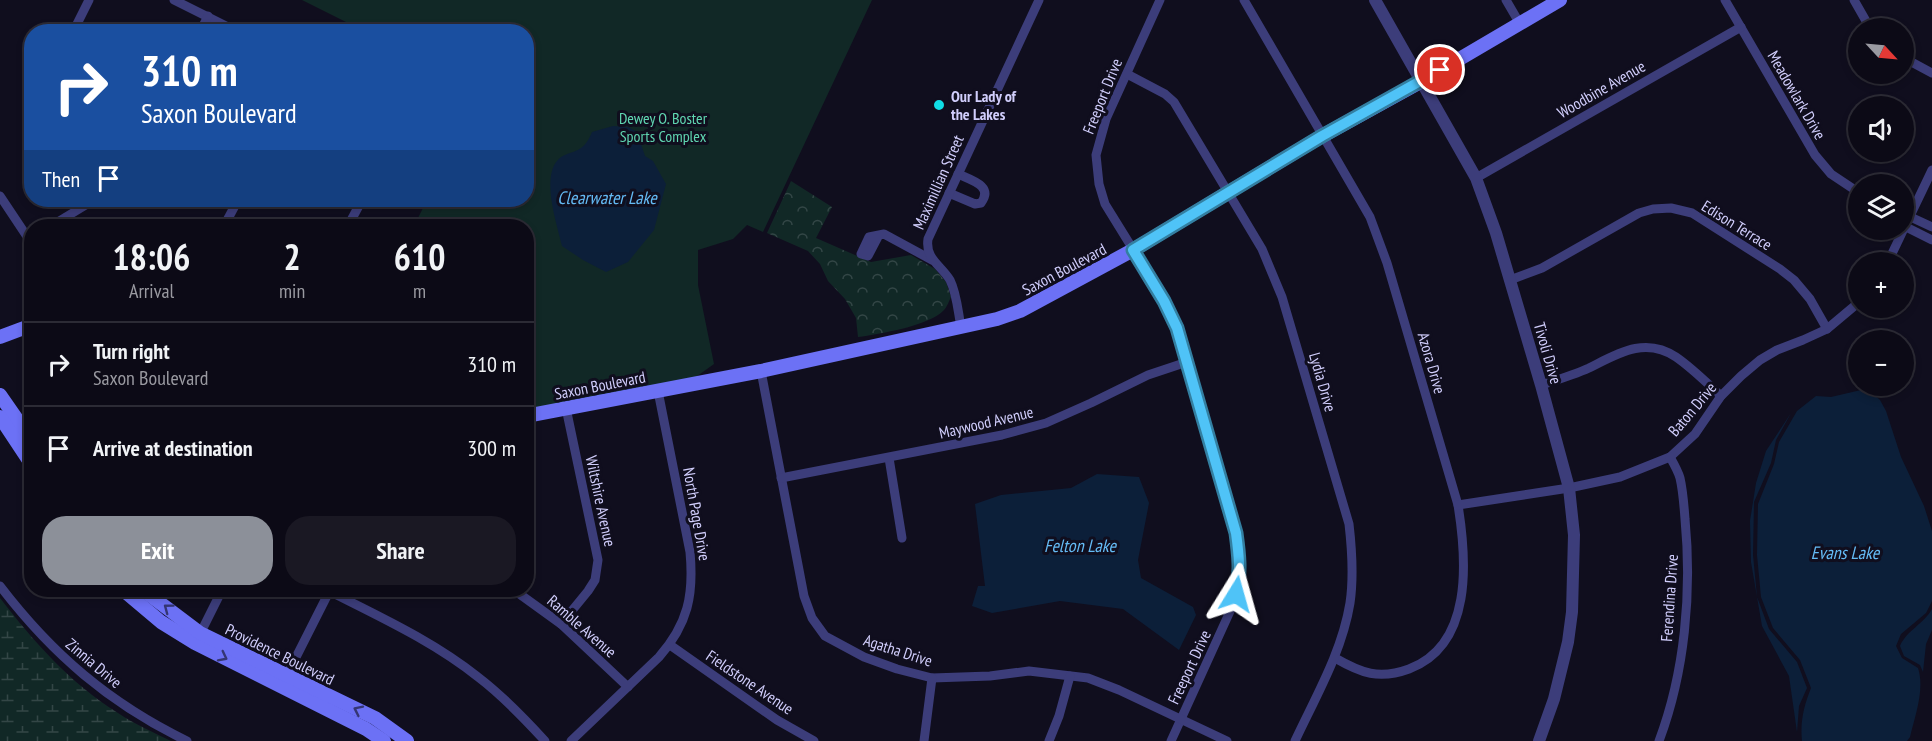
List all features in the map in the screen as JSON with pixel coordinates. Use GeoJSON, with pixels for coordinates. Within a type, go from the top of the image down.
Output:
{"type":"FeatureCollection","features":[{"type":"Feature","properties":{"kind":"main road","name":"Saxon Boulevard"},"geometry":{"type":"LineString","coordinates":[[534,414],[760,371],[997,319],[1020,311],[1133,250],[1322,136],[1422,81],[1560,0]]}},
{"type":"Feature","properties":{"kind":"main road"},"geometry":{"type":"LineString","coordinates":[[0,337],[24,328]]}},
{"type":"Feature","properties":{"kind":"main road"},"geometry":{"type":"LineString","coordinates":[[0,395],[22,428]]}},
{"type":"Feature","properties":{"kind":"main road"},"geometry":{"type":"LineString","coordinates":[[0,417],[22,428]]}},
{"type":"Feature","properties":{"kind":"main road","name":"Providence Boulevard"},"geometry":{"type":"LineString","coordinates":[[131,597],[161,622],[283,681],[384,741]]}},
{"type":"Feature","properties":{"kind":"main road","name":"Providence Boulevard"},"geometry":{"type":"LineString","coordinates":[[151,597],[198,638]]}},
{"type":"Feature","properties":{"kind":"main road","name":"Providence Boulevard"},"geometry":{"type":"LineString","coordinates":[[283,681],[375,718],[404,740]]}},
{"type":"Feature","properties":{"kind":"street"},"geometry":{"type":"LineString","coordinates":[[77,24],[88,0]]}},
{"type":"Feature","properties":{"kind":"street"},"geometry":{"type":"LineString","coordinates":[[174,0],[223,24]]}},
{"type":"Feature","properties":{"kind":"street","name":"Maximillian Street"},"geometry":{"type":"LineString","coordinates":[[932,260],[927,246],[928,239],[1039,0]]}},
{"type":"Feature","properties":{"kind":"street","name":"Freeport Drive"},"geometry":{"type":"LineString","coordinates":[[1160,0],[1106,120],[1096,155],[1099,184],[1105,204],[1164,301],[1177,328],[1236,533],[1240,561],[1239,581],[1232,607],[1171,741]]}},
{"type":"Feature","properties":{"kind":"street","name":"Azora Drive"},"geometry":{"type":"LineString","coordinates":[[1244,0],[1370,217],[1387,262],[1458,505],[1463,535],[1461,595],[1456,623],[1442,647],[1418,666],[1401,672],[1376,674],[1358,671],[1335,658]]}},
{"type":"Feature","properties":{"kind":"street","name":"Tivoli Drive"},"geometry":{"type":"LineString","coordinates":[[1375,0],[1476,178],[1510,280],[1569,488],[1574,535],[1572,612],[1568,642],[1554,699],[1539,741]]}},
{"type":"Feature","properties":{"kind":"street"},"geometry":{"type":"LineString","coordinates":[[1506,0],[1520,24]]}},
{"type":"Feature","properties":{"kind":"street","name":"Meadowlark Drive"},"geometry":{"type":"LineString","coordinates":[[1725,0],[1815,155],[1832,174],[1848,185]]}},
{"type":"Feature","properties":{"kind":"street"},"geometry":{"type":"LineString","coordinates":[[1854,0],[1864,18]]}},
{"type":"Feature","properties":{"kind":"street"},"geometry":{"type":"LineString","coordinates":[[204,24],[208,16]]}},
{"type":"Feature","properties":{"kind":"street","name":"Woodbine Avenue"},"geometry":{"type":"LineString","coordinates":[[1476,178],[1741,27]]}},
{"type":"Feature","properties":{"kind":"street"},"geometry":{"type":"LineString","coordinates":[[1914,63],[1932,73]]}},
{"type":"Feature","properties":{"kind":"street","name":"Lydia Drive"},"geometry":{"type":"LineString","coordinates":[[1126,74],[1165,94],[1174,102],[1262,249],[1282,297],[1349,524],[1353,557],[1350,602],[1344,632],[1335,658],[1295,741]]}},
{"type":"Feature","properties":{"kind":"street"},"geometry":{"type":"LineString","coordinates":[[1914,202],[1932,170]]}},
{"type":"Feature","properties":{"kind":"street"},"geometry":{"type":"LineString","coordinates":[[950,193],[975,204],[981,203],[986,196],[984,187],[958,174]]}},
{"type":"Feature","properties":{"kind":"street"},"geometry":{"type":"LineString","coordinates":[[0,196],[24,231]]}},
{"type":"Feature","properties":{"kind":"street"},"geometry":{"type":"LineString","coordinates":[[63,219],[82,207]]}},
{"type":"Feature","properties":{"kind":"street","name":"Edison Terrace"},"geometry":{"type":"LineString","coordinates":[[1510,280],[1542,268],[1639,213],[1671,208],[1692,213],[1780,269],[1810,299],[1827,328]]}},
{"type":"Feature","properties":{"kind":"street"},"geometry":{"type":"LineString","coordinates":[[1914,218],[1932,226]]}},
{"type":"Feature","properties":{"kind":"street"},"geometry":{"type":"LineString","coordinates":[[1914,231],[1932,240]]}},
{"type":"Feature","properties":{"kind":"street"},"geometry":{"type":"LineString","coordinates":[[879,235],[884,234],[940,266],[950,281],[961,327]]}},
{"type":"Feature","properties":{"kind":"street","name":"Baton Drive"},"geometry":{"type":"LineString","coordinates":[[1458,505],[1569,488],[1620,477],[1671,457],[1695,434],[1721,396],[1760,360],[1827,328],[1848,311]]}},
{"type":"Feature","properties":{"kind":"street"},"geometry":{"type":"LineString","coordinates":[[1541,385],[1588,368],[1629,348],[1645,346],[1676,356],[1721,396]]}},
{"type":"Feature","properties":{"kind":"street","name":"Maywood Avenue"},"geometry":{"type":"LineString","coordinates":[[781,478],[1002,435],[1046,423],[1148,375],[1187,362]]}},
{"type":"Feature","properties":{"kind":"street","name":"Agatha Drive"},"geometry":{"type":"LineString","coordinates":[[760,371],[804,596],[812,618],[825,636],[864,657],[932,678],[990,676],[1029,671],[1088,678],[1119,690],[1227,741]]}},
{"type":"Feature","properties":{"kind":"street","name":"North Page Drive"},"geometry":{"type":"LineString","coordinates":[[571,741],[670,645],[685,617],[692,576],[690,552],[658,391]]}},
{"type":"Feature","properties":{"kind":"street","name":"Wiltshire Avenue"},"geometry":{"type":"LineString","coordinates":[[561,624],[595,580],[598,560],[566,408]]}},
{"type":"Feature","properties":{"kind":"street","name":"Ferendina Drive"},"geometry":{"type":"LineString","coordinates":[[1659,741],[1679,669],[1686,602],[1688,546],[1680,477],[1671,457]]}},
{"type":"Feature","properties":{"kind":"street"},"geometry":{"type":"LineString","coordinates":[[890,458],[902,538]]}},
{"type":"Feature","properties":{"kind":"street","name":"Zinnia Drive"},"geometry":{"type":"LineString","coordinates":[[0,586],[48,643],[83,676],[114,700],[187,741]]}},
{"type":"Feature","properties":{"kind":"street"},"geometry":{"type":"LineString","coordinates":[[198,638],[218,597]]}},
{"type":"Feature","properties":{"kind":"street"},"geometry":{"type":"LineString","coordinates":[[283,681],[326,597]]}},
{"type":"Feature","properties":{"kind":"street"},"geometry":{"type":"LineString","coordinates":[[343,597],[440,650],[479,677],[545,741]]}},
{"type":"Feature","properties":{"kind":"street","name":"Ramble Avenue"},"geometry":{"type":"LineString","coordinates":[[524,597],[561,624],[628,687]]}},
{"type":"Feature","properties":{"kind":"street","name":"Fieldstone Avenue"},"geometry":{"type":"LineString","coordinates":[[670,645],[777,720],[814,741]]}},
{"type":"Feature","properties":{"kind":"street"},"geometry":{"type":"LineString","coordinates":[[1049,741],[1059,716],[1070,676]]}},
{"type":"Feature","properties":{"kind":"street"},"geometry":{"type":"LineString","coordinates":[[924,741],[932,678]]}},
{"type":"Feature","properties":{"kind":"green space","name":"Dewey O. Boster Sports Complex"},"geometry":{"type":"Polygon","coordinates":[[[302,0],[872,0],[763,232],[747,225],[733,239],[698,250],[698,285],[714,364],[693,379],[534,411],[534,219],[418,219],[424,207],[534,207],[534,24],[350,24],[302,0]]]}},
{"type":"Feature","properties":{"kind":"green space"},"geometry":{"type":"Polygon","coordinates":[[[791,181],[832,207],[816,238],[871,262],[911,255],[935,269],[946,282],[951,297],[945,309],[937,316],[916,325],[858,337],[856,318],[845,299],[828,281],[820,264],[808,251],[767,233],[791,181]]]}},
{"type":"Feature","properties":{"kind":"green space"},"geometry":{"type":"Polygon","coordinates":[[[0,598],[40,646],[84,689],[124,717],[171,741],[0,741],[0,598]]]}},
{"type":"Feature","properties":{"kind":"water","name":"Clearwater Lake"},"geometry":{"type":"Polygon","coordinates":[[[613,126],[628,127],[637,132],[645,156],[653,161],[666,184],[654,230],[628,262],[606,272],[562,246],[550,186],[551,175],[561,157],[581,148],[592,132],[613,126]]]}},
{"type":"Feature","properties":{"kind":"water","name":"Evans Lake"},"geometry":{"type":"Polygon","coordinates":[[[1848,393],[1848,396],[1876,396],[1880,400],[1932,531],[1932,601],[1926,613],[1901,634],[1896,646],[1902,658],[1918,668],[1920,676],[1919,702],[1907,741],[1802,741],[1803,714],[1811,688],[1800,660],[1773,628],[1761,597],[1757,555],[1758,504],[1774,464],[1779,442],[1797,411],[1816,396],[1831,397],[1848,393]]]}},
{"type":"Feature","properties":{"kind":"water"},"geometry":{"type":"Polygon","coordinates":[[[1791,413],[1776,440],[1771,463],[1754,502],[1753,555],[1757,597],[1751,562],[1750,521],[1756,483],[1766,451],[1791,413]]]}},
{"type":"Feature","properties":{"kind":"water","name":"Felton Lake"},"geometry":{"type":"Polygon","coordinates":[[[1097,474],[1139,477],[1149,503],[1138,560],[1141,578],[1193,607],[1196,615],[1179,650],[1123,609],[1060,601],[992,613],[972,606],[978,586],[985,586],[975,504],[1001,495],[1071,488],[1097,474]]]}},
{"type":"Feature","properties":{"kind":"water"},"geometry":{"type":"Polygon","coordinates":[[[1757,597],[1769,629],[1797,662],[1807,688],[1799,706],[1797,732],[1789,676],[1762,626],[1757,597]]]}},
{"type":"Feature","properties":{"kind":"water"},"geometry":{"type":"Polygon","coordinates":[[[1932,609],[1932,630],[1926,644],[1923,672],[1920,665],[1904,656],[1900,646],[1932,609]]]}},
{"type":"Feature","properties":{"kind":"place","name":"Our Lady of the Lakes"},"geometry":{"type":"Point","coordinates":[939,105]}},
{"type":"Feature","properties":{"kind":"route"},"geometry":{"type":"LineString","coordinates":[[1236,594],[1240,561],[1236,533],[1177,328],[1164,301],[1133,250],[1322,136],[1440,70]]}}]}
